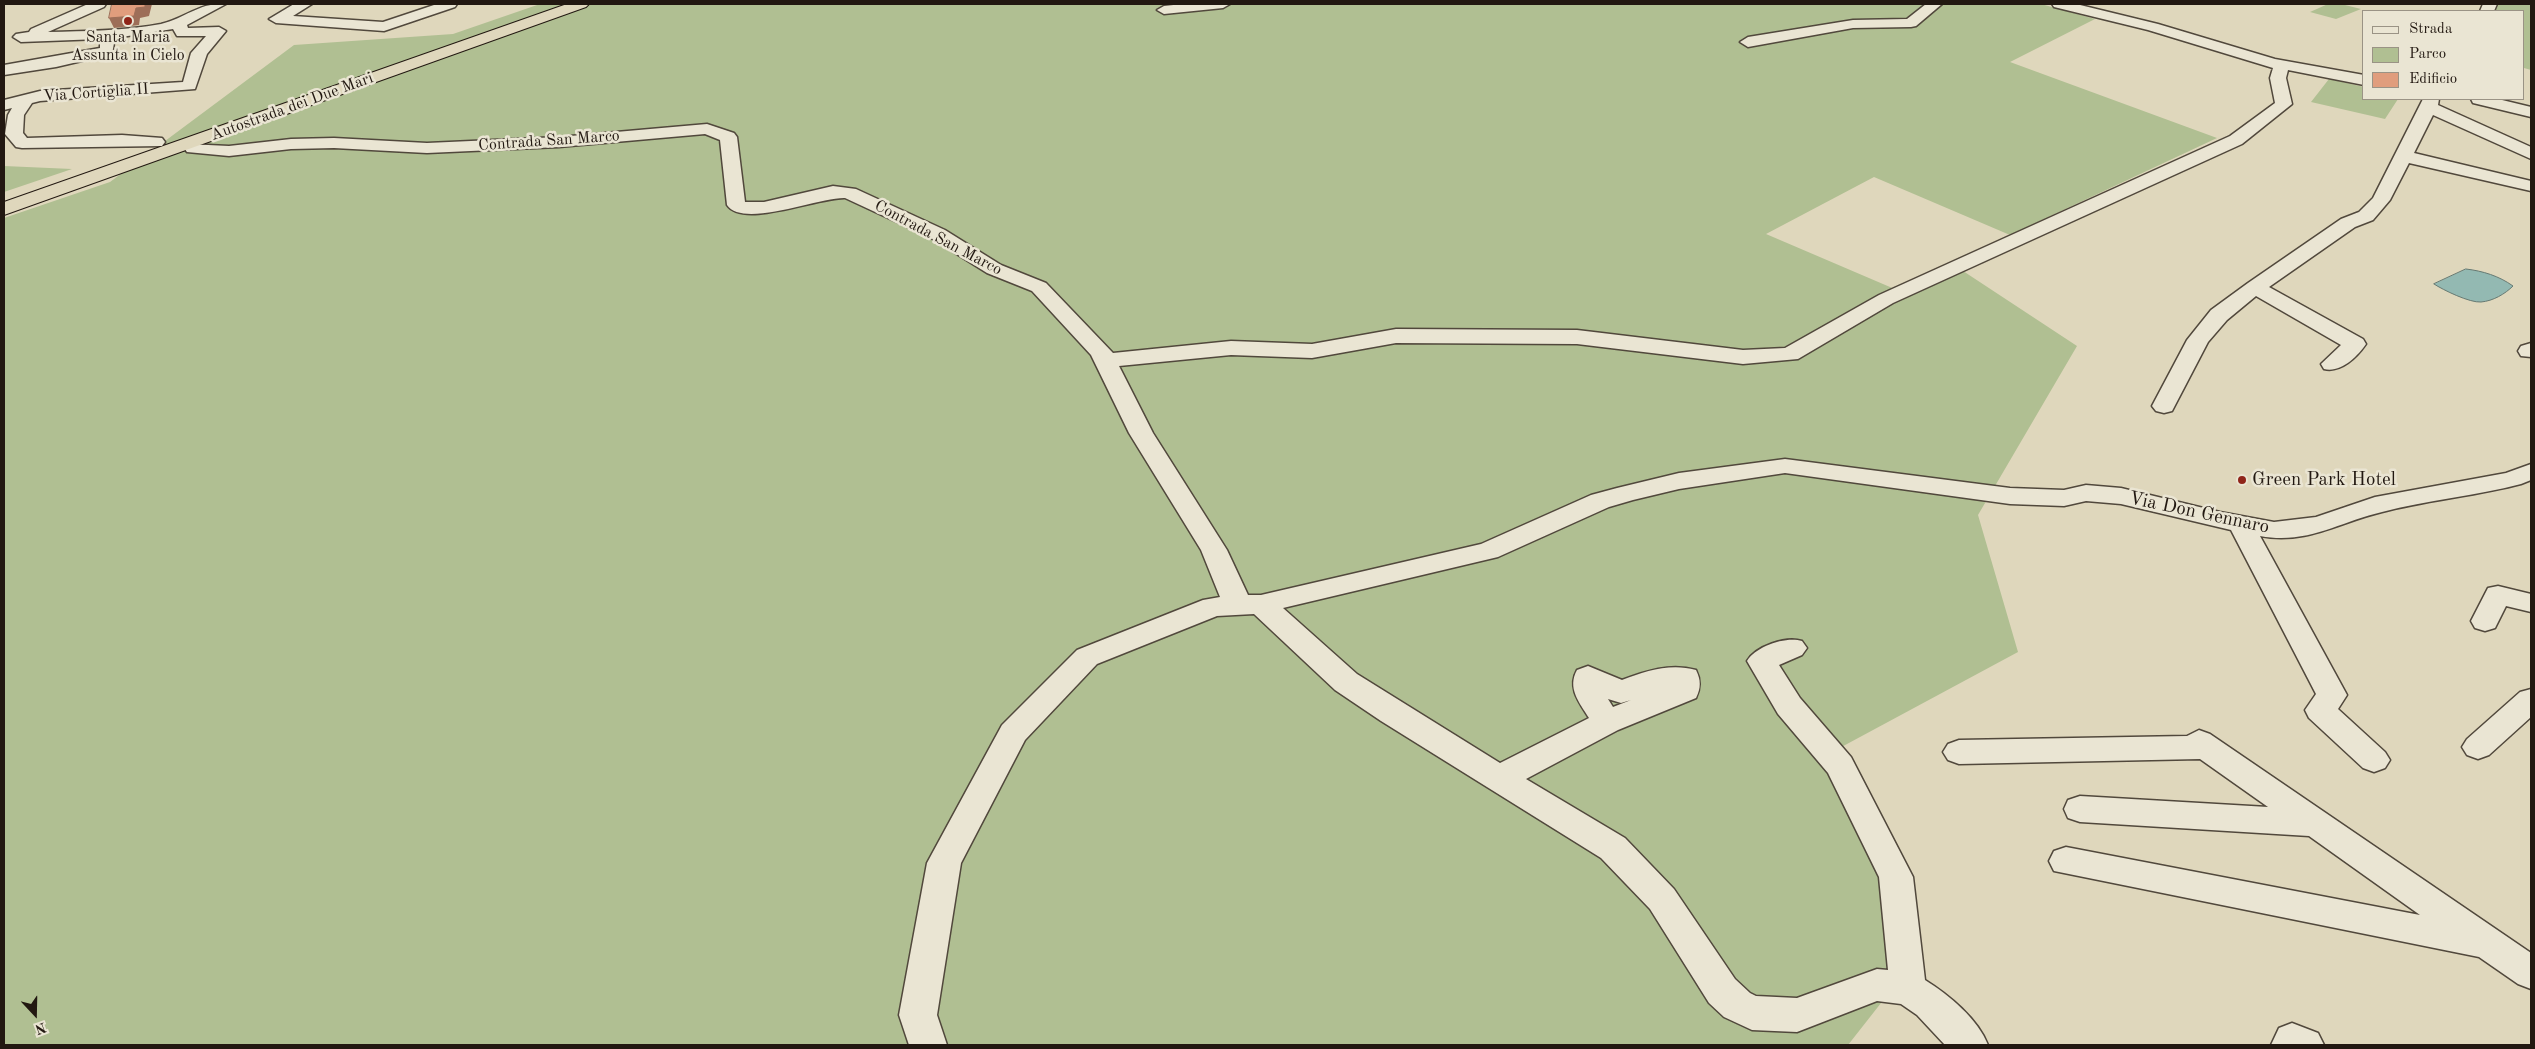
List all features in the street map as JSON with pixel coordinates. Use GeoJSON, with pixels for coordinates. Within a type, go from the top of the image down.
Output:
{"type":"FeatureCollection","features":[{"type":"Feature","properties":{"kind":"highway","name":"Autostrada dei Due Mari"},"geometry":{"type":"LineString","coordinates":[[4,210],[564,4]]}},
{"type":"Feature","properties":{"kind":"highway","name":"Autostrada dei Due Mari"},"geometry":{"type":"LineString","coordinates":[[4,202],[581,4]]}},
{"type":"Feature","properties":{"kind":"street"},"geometry":{"type":"LineString","coordinates":[[21,37],[99,4]]}},
{"type":"Feature","properties":{"kind":"street"},"geometry":{"type":"LineString","coordinates":[[4,38],[138,31],[173,25],[219,4]]}},
{"type":"Feature","properties":{"kind":"street"},"geometry":{"type":"LineString","coordinates":[[324,6],[304,4],[276,19],[384,27],[450,4]]}},
{"type":"Feature","properties":{"kind":"street"},"geometry":{"type":"LineString","coordinates":[[1164,10],[1223,4]]}},
{"type":"Feature","properties":{"kind":"street"},"geometry":{"type":"LineString","coordinates":[[1748,42],[1853,24],[1915,22],[1935,4]]}},
{"type":"Feature","properties":{"kind":"street"},"geometry":{"type":"LineString","coordinates":[[2058,4],[2153,28],[2281,65],[2362,80]]}},
{"type":"Feature","properties":{"kind":"street"},"geometry":{"type":"LineString","coordinates":[[383,10],[422,13]]}},
{"type":"Feature","properties":{"kind":"street"},"geometry":{"type":"LineString","coordinates":[[1849,11],[1885,23]]}},
{"type":"Feature","properties":{"kind":"street","name":"Via Cortiglia II"},"geometry":{"type":"LineString","coordinates":[[4,105],[33,98],[189,86],[198,64],[199,53],[219,31],[182,33],[173,25]]}},
{"type":"Feature","properties":{"kind":"street"},"geometry":{"type":"LineString","coordinates":[[4,70],[56,62],[108,50],[108,39]]}},
{"type":"Feature","properties":{"kind":"street"},"geometry":{"type":"LineString","coordinates":[[56,62],[57,74],[53,84],[33,98],[16,115],[14,134],[22,143],[51,145],[131,139],[156,142]]}},
{"type":"Feature","properties":{"kind":"street"},"geometry":{"type":"LineString","coordinates":[[1105,361],[1231,348],[1312,351],[1396,336],[1577,337],[1743,357],[1790,354],[1886,299],[2236,140],[2284,104],[2278,78],[2281,65]]}},
{"type":"Feature","properties":{"kind":"street"},"geometry":{"type":"LineString","coordinates":[[2483,100],[2531,112]]}},
{"type":"Feature","properties":{"kind":"street"},"geometry":{"type":"LineString","coordinates":[[2164,406],[2198,340],[2219,315],[2255,287],[2348,223],[2366,216],[2380,200],[2430,103],[2531,154]]}},
{"type":"Feature","properties":{"kind":"street","name":"Contrada San Marco"},"geometry":{"type":"LineString","coordinates":[[193,148],[229,150],[291,144],[334,143],[427,148],[558,142],[707,129],[728,137],[736,205],[749,209],[764,208],[833,192],[849,193],[938,234],[994,269],[1039,287],[1101,352],[1140,433],[1214,550],[1232,591],[1248,605]]}},
{"type":"Feature","properties":{"kind":"street"},"geometry":{"type":"LineString","coordinates":[[2403,156],[2531,186]]}},
{"type":"Feature","properties":{"kind":"street"},"geometry":{"type":"LineString","coordinates":[[2255,287],[2355,344],[2332,364]]}},
{"type":"Feature","properties":{"kind":"street","name":"Via Don Gennaro"},"geometry":{"type":"LineString","coordinates":[[928,1045],[918,1015],[944,863],[1013,733],[1087,656],[1213,608],[1248,605],[1489,551],[1600,501],[1679,481],[1785,466],[2010,496],[2064,498],[2086,493],[2121,496],[2241,525],[2274,530],[2320,525],[2375,505],[2503,481],[2531,470]]}},
{"type":"Feature","properties":{"kind":"street"},"geometry":{"type":"LineString","coordinates":[[2241,525],[2332,696],[2320,710],[2374,760]]}},
{"type":"Feature","properties":{"kind":"street"},"geometry":{"type":"LineString","coordinates":[[2485,620],[2498,595],[2531,603]]}},
{"type":"Feature","properties":{"kind":"street"},"geometry":{"type":"LineString","coordinates":[[1248,605],[1346,682],[1392,713],[1613,848],[1662,899],[1722,991],[1737,1005],[1752,1013],[1797,1015],[1877,985],[1908,989],[1930,1003],[1969,1045]]}},
{"type":"Feature","properties":{"kind":"street"},"geometry":{"type":"LineString","coordinates":[[1792,648],[1762,661],[1789,706],[1840,766],[1896,877],[1908,989]]}},
{"type":"Feature","properties":{"kind":"street"},"geometry":{"type":"LineString","coordinates":[[2478,747],[2531,700]]}},
{"type":"Feature","properties":{"kind":"street"},"geometry":{"type":"LineString","coordinates":[[1500,778],[1607,722]]}},
{"type":"Feature","properties":{"kind":"street"},"geometry":{"type":"LineString","coordinates":[[1959,752],[2203,745],[2531,973]]}},
{"type":"Feature","properties":{"kind":"street"},"geometry":{"type":"LineString","coordinates":[[2080,809],[2314,823]]}},
{"type":"Feature","properties":{"kind":"street"},"geometry":{"type":"LineString","coordinates":[[2066,861],[2488,943]]}},
{"type":"Feature","properties":{"kind":"street"},"geometry":{"type":"LineString","coordinates":[[2290,1045],[2292,1040],[2305,1045]]}},
{"type":"Feature","properties":{"kind":"green space"},"geometry":{"type":"Polygon","coordinates":[[[540,4],[2041,4],[2095,19],[2010,62],[2217,138],[2010,235],[1874,177],[1766,234],[1897,290],[1960,269],[2077,346],[1978,515],[2018,652],[1834,751],[1918,956],[1848,1045],[4,1045],[4,218],[110,182],[294,45],[453,34],[540,4]]]}},
{"type":"Feature","properties":{"kind":"green space"},"geometry":{"type":"Polygon","coordinates":[[[2328,4],[2341,4],[2361,9],[2336,19],[2310,12],[2328,4]]]}},
{"type":"Feature","properties":{"kind":"green space"},"geometry":{"type":"Polygon","coordinates":[[[2494,4],[2531,4],[2531,70],[2525,68],[2525,10],[2492,10],[2494,4]]]}},
{"type":"Feature","properties":{"kind":"green space"},"geometry":{"type":"Polygon","coordinates":[[[2329,79],[2362,87],[2362,100],[2397,100],[2385,119],[2311,102],[2329,79]]]}},
{"type":"Feature","properties":{"kind":"green space"},"geometry":{"type":"Polygon","coordinates":[[[4,166],[72,169],[4,192],[4,166]]]}},
{"type":"Feature","properties":{"kind":"water"},"geometry":{"type":"Polygon","coordinates":[[[2466,269],[2491,274],[2513,286],[2498,297],[2476,302],[2450,293],[2434,284],[2466,269]]]}},
{"type":"Feature","properties":{"kind":"building"},"geometry":{"type":"Polygon","coordinates":[[[112,4],[145,4],[145,7],[136,8],[134,16],[109,18],[112,4]]]}},
{"type":"Feature","properties":{"kind":"place","name":"Santa Maria Assunta in Cielo"},"geometry":{"type":"Point","coordinates":[128,21]}},
{"type":"Feature","properties":{"kind":"place","name":"Green Park Hotel"},"geometry":{"type":"Point","coordinates":[2242,480]}}]}
